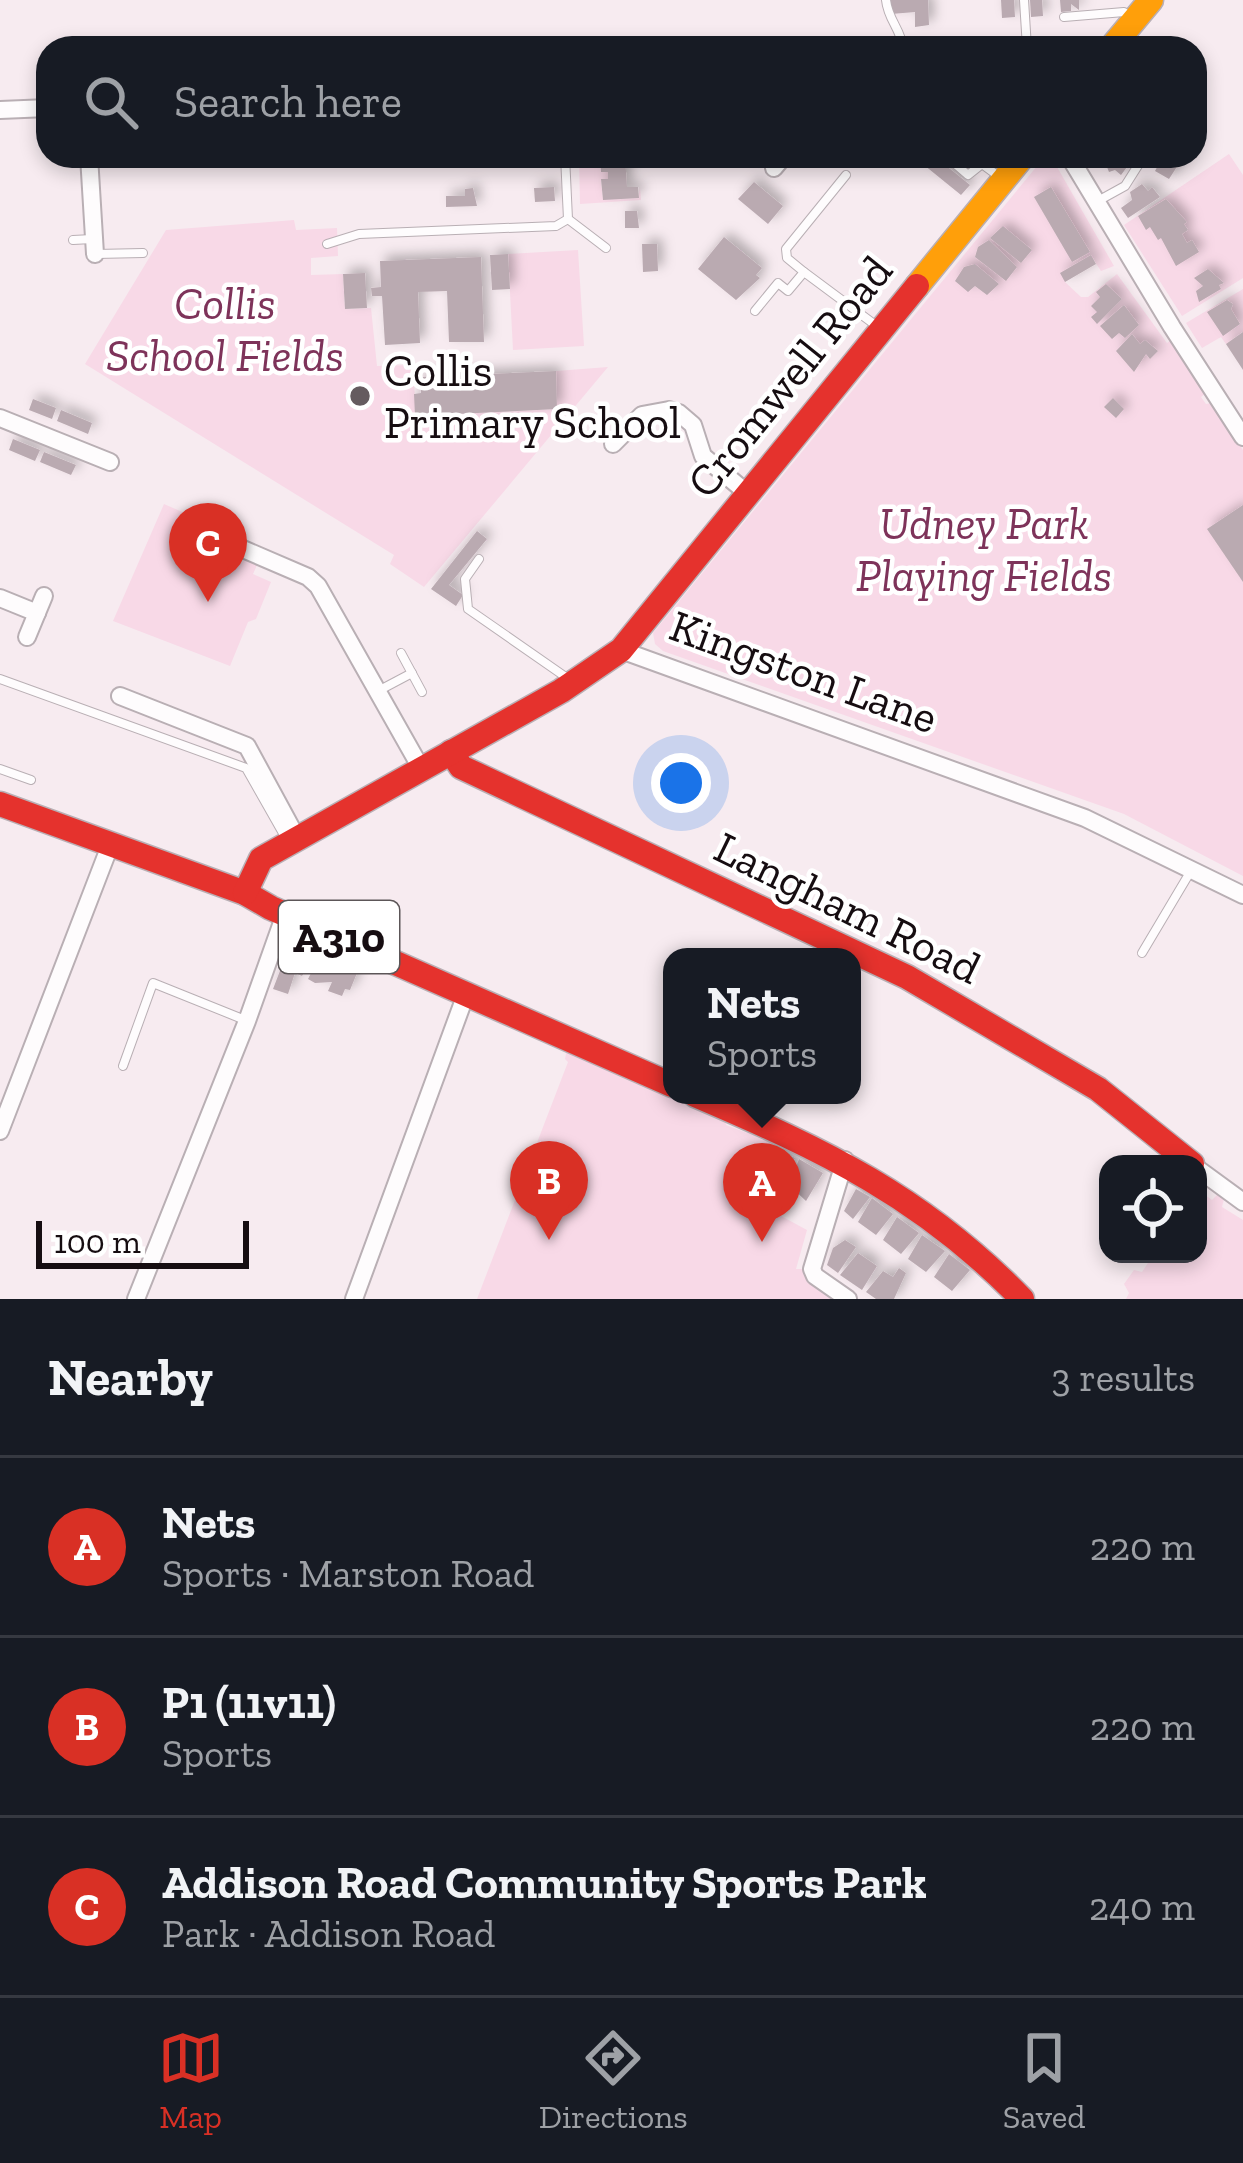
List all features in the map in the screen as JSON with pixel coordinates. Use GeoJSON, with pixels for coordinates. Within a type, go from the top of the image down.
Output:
{"type":"FeatureCollection","features":[{"type":"Feature","properties":{"kind":"main road"},"geometry":{"type":"LineString","coordinates":[[1121,36],[1143,9]]}},
{"type":"Feature","properties":{"kind":"main road","name":"Cromwell Road"},"geometry":{"type":"LineString","coordinates":[[621,650],[1014,168]]}},
{"type":"Feature","properties":{"kind":"main road","name":"Kingston Lane"},"geometry":{"type":"LineString","coordinates":[[245,892],[261,859],[574,683],[621,650]]}},
{"type":"Feature","properties":{"kind":"main road","name":"Langham Road"},"geometry":{"type":"LineString","coordinates":[[451,752],[460,767],[845,948]]}},
{"type":"Feature","properties":{"kind":"main road","name":"A310"},"geometry":{"type":"LineString","coordinates":[[0,804],[245,892],[663,1081]]}},
{"type":"Feature","properties":{"kind":"main road","name":"Langham Road"},"geometry":{"type":"LineString","coordinates":[[861,955],[907,977],[1098,1089],[1181,1155]]}},
{"type":"Feature","properties":{"kind":"main road"},"geometry":{"type":"LineString","coordinates":[[716,1104],[845,1160],[897,1190],[987,1262],[1022,1299]]}},
{"type":"Feature","properties":{"kind":"street"},"geometry":{"type":"LineString","coordinates":[[0,110],[36,108]]}},
{"type":"Feature","properties":{"kind":"street"},"geometry":{"type":"LineString","coordinates":[[90,168],[94,246]]}},
{"type":"Feature","properties":{"kind":"street"},"geometry":{"type":"LineString","coordinates":[[1077,168],[1243,437]]}},
{"type":"Feature","properties":{"kind":"street"},"geometry":{"type":"LineString","coordinates":[[613,444],[642,415],[679,413],[693,425],[695,443],[703,456],[747,493]]}},
{"type":"Feature","properties":{"kind":"street"},"geometry":{"type":"LineString","coordinates":[[0,418],[110,462]]}},
{"type":"Feature","properties":{"kind":"street"},"geometry":{"type":"LineString","coordinates":[[221,540],[308,577],[318,586],[422,770]]}},
{"type":"Feature","properties":{"kind":"street"},"geometry":{"type":"LineString","coordinates":[[0,598],[40,605],[27,637]]}},
{"type":"Feature","properties":{"kind":"street","name":"Kingston Lane"},"geometry":{"type":"LineString","coordinates":[[621,650],[1084,818],[1243,895]]}},
{"type":"Feature","properties":{"kind":"street"},"geometry":{"type":"LineString","coordinates":[[120,696],[247,746],[294,842]]}},
{"type":"Feature","properties":{"kind":"street"},"geometry":{"type":"LineString","coordinates":[[0,1131],[110,843]]}},
{"type":"Feature","properties":{"kind":"street"},"geometry":{"type":"LineString","coordinates":[[136,1299],[285,914]]}},
{"type":"Feature","properties":{"kind":"street"},"geometry":{"type":"LineString","coordinates":[[354,1299],[466,994]]}},
{"type":"Feature","properties":{"kind":"street"},"geometry":{"type":"LineString","coordinates":[[845,1160],[812,1269],[848,1299]]}},
{"type":"Feature","properties":{"kind":"street","name":"Langham Road"},"geometry":{"type":"LineString","coordinates":[[1207,1175],[1243,1202]]}},
{"type":"Feature","properties":{"kind":"lane"},"geometry":{"type":"LineString","coordinates":[[886,0],[888,20],[902,36]]}},
{"type":"Feature","properties":{"kind":"lane"},"geometry":{"type":"LineString","coordinates":[[1024,0],[1027,36]]}},
{"type":"Feature","properties":{"kind":"lane"},"geometry":{"type":"LineString","coordinates":[[1064,17],[1143,9]]}},
{"type":"Feature","properties":{"kind":"lane"},"geometry":{"type":"LineString","coordinates":[[566,168],[568,219]]}},
{"type":"Feature","properties":{"kind":"lane"},"geometry":{"type":"LineString","coordinates":[[988,168],[1004,180]]}},
{"type":"Feature","properties":{"kind":"lane"},"geometry":{"type":"LineString","coordinates":[[1096,202],[1134,177],[1138,168]]}},
{"type":"Feature","properties":{"kind":"lane"},"geometry":{"type":"LineString","coordinates":[[846,175],[786,249],[787,258],[881,330]]}},
{"type":"Feature","properties":{"kind":"lane"},"geometry":{"type":"LineString","coordinates":[[327,244],[359,234],[556,226],[568,219]]}},
{"type":"Feature","properties":{"kind":"lane"},"geometry":{"type":"LineString","coordinates":[[568,219],[606,248]]}},
{"type":"Feature","properties":{"kind":"lane"},"geometry":{"type":"LineString","coordinates":[[74,240],[143,254]]}},
{"type":"Feature","properties":{"kind":"lane"},"geometry":{"type":"LineString","coordinates":[[755,311],[778,284],[788,292],[804,272]]}},
{"type":"Feature","properties":{"kind":"lane"},"geometry":{"type":"LineString","coordinates":[[479,559],[465,579],[468,609],[574,683]]}},
{"type":"Feature","properties":{"kind":"lane"},"geometry":{"type":"LineString","coordinates":[[401,653],[422,692]]}},
{"type":"Feature","properties":{"kind":"lane"},"geometry":{"type":"LineString","coordinates":[[378,691],[412,673]]}},
{"type":"Feature","properties":{"kind":"lane"},"geometry":{"type":"LineString","coordinates":[[0,679],[246,768],[294,842]]}},
{"type":"Feature","properties":{"kind":"lane"},"geometry":{"type":"LineString","coordinates":[[0,769],[31,780]]}},
{"type":"Feature","properties":{"kind":"lane"},"geometry":{"type":"LineString","coordinates":[[1142,953],[1193,867]]}},
{"type":"Feature","properties":{"kind":"lane"},"geometry":{"type":"LineString","coordinates":[[123,1066],[153,982],[247,1021]]}},
{"type":"Feature","properties":{"kind":"green space"},"geometry":{"type":"Polygon","coordinates":[[[1229,154],[1243,175],[1243,278],[1182,316],[1124,225],[1229,154]]]}},
{"type":"Feature","properties":{"kind":"green space"},"geometry":{"type":"Polygon","coordinates":[[[579,168],[608,172],[608,179],[601,180],[603,199],[638,198],[640,187],[641,200],[580,204],[579,168]]]}},
{"type":"Feature","properties":{"kind":"green space","name":"Udney Park Playing Fields"},"geometry":{"type":"Polygon","coordinates":[[[1035,168],[1058,168],[1114,266],[1101,271],[1091,256],[1065,282],[1081,297],[1088,297],[1117,274],[1167,343],[1172,339],[1206,393],[1201,397],[1211,403],[1243,450],[1243,876],[1124,814],[663,651],[653,633],[1035,168]]]}},
{"type":"Feature","properties":{"kind":"green space","name":"Collis School Fields"},"geometry":{"type":"Polygon","coordinates":[[[294,220],[296,230],[337,228],[338,256],[311,258],[311,275],[343,274],[345,309],[371,308],[377,366],[413,365],[416,416],[556,409],[556,371],[608,367],[424,587],[390,564],[394,555],[85,364],[166,230],[294,220]]]}},
{"type":"Feature","properties":{"kind":"green space"},"geometry":{"type":"Polygon","coordinates":[[[578,250],[584,346],[513,350],[508,254],[578,250]]]}},
{"type":"Feature","properties":{"kind":"green space"},"geometry":{"type":"Polygon","coordinates":[[[1243,289],[1243,332],[1226,344],[1221,337],[1202,348],[1186,323],[1243,289]]]}},
{"type":"Feature","properties":{"kind":"green space"},"geometry":{"type":"Polygon","coordinates":[[[164,504],[210,524],[207,542],[217,549],[219,569],[231,574],[244,560],[257,565],[253,574],[271,582],[230,666],[113,621],[164,504]]]}},
{"type":"Feature","properties":{"kind":"green space"},"geometry":{"type":"Polygon","coordinates":[[[567,1049],[663,1087],[663,1104],[698,1104],[725,1114],[726,1125],[747,1133],[752,1126],[775,1143],[762,1157],[755,1153],[742,1195],[807,1230],[796,1269],[808,1269],[836,1299],[477,1299],[568,1062],[567,1049]]]}},
{"type":"Feature","properties":{"kind":"green space"},"geometry":{"type":"Polygon","coordinates":[[[1218,1194],[1224,1199],[1222,1207],[1243,1220],[1243,1299],[1126,1299],[1129,1293],[1124,1284],[1134,1270],[1142,1272],[1148,1263],[1207,1263],[1207,1196],[1212,1200],[1218,1194]]]}},
{"type":"Feature","properties":{"kind":"building"},"geometry":{"type":"Polygon","coordinates":[[[890,0],[928,0],[929,25],[915,27],[915,12],[891,14],[890,0]]]}},
{"type":"Feature","properties":{"kind":"building"},"geometry":{"type":"Polygon","coordinates":[[[1001,0],[1014,0],[1015,17],[1002,18],[1001,0]]]}},
{"type":"Feature","properties":{"kind":"building"},"geometry":{"type":"Polygon","coordinates":[[[1030,0],[1042,0],[1043,16],[1031,17],[1030,0]]]}},
{"type":"Feature","properties":{"kind":"building"},"geometry":{"type":"Polygon","coordinates":[[[1060,0],[1079,0],[1079,10],[1071,4],[1071,11],[1061,12],[1060,0]]]}},
{"type":"Feature","properties":{"kind":"building"},"geometry":{"type":"Polygon","coordinates":[[[601,168],[626,168],[627,187],[638,187],[639,198],[603,200],[601,179],[608,179],[608,172],[601,168]]]}},
{"type":"Feature","properties":{"kind":"building"},"geometry":{"type":"Polygon","coordinates":[[[928,168],[949,168],[970,185],[961,195],[928,168]]]}},
{"type":"Feature","properties":{"kind":"building"},"geometry":{"type":"Polygon","coordinates":[[[1157,168],[1176,168],[1169,179],[1157,168]]]}},
{"type":"Feature","properties":{"kind":"building"},"geometry":{"type":"Polygon","coordinates":[[[754,182],[783,206],[768,224],[738,199],[754,182]]]}},
{"type":"Feature","properties":{"kind":"building"},"geometry":{"type":"Polygon","coordinates":[[[1142,184],[1160,197],[1128,218],[1121,208],[1132,200],[1130,192],[1142,184]]]}},
{"type":"Feature","properties":{"kind":"building"},"geometry":{"type":"Polygon","coordinates":[[[554,187],[555,201],[535,202],[534,188],[554,187]]]}},
{"type":"Feature","properties":{"kind":"building"},"geometry":{"type":"Polygon","coordinates":[[[1051,187],[1090,252],[1072,262],[1034,197],[1051,187]]]}},
{"type":"Feature","properties":{"kind":"building"},"geometry":{"type":"Polygon","coordinates":[[[473,188],[477,206],[446,207],[446,196],[465,196],[465,189],[473,188]]]}},
{"type":"Feature","properties":{"kind":"building"},"geometry":{"type":"Polygon","coordinates":[[[1166,199],[1187,222],[1188,230],[1182,234],[1199,252],[1176,266],[1161,238],[1150,227],[1146,230],[1138,216],[1166,199]]]}},
{"type":"Feature","properties":{"kind":"building"},"geometry":{"type":"Polygon","coordinates":[[[625,211],[637,211],[639,228],[625,228],[625,211]]]}},
{"type":"Feature","properties":{"kind":"building"},"geometry":{"type":"Polygon","coordinates":[[[1003,226],[1032,250],[1021,263],[990,238],[1003,226]]]}},
{"type":"Feature","properties":{"kind":"building"},"geometry":{"type":"Polygon","coordinates":[[[724,237],[762,268],[756,275],[760,278],[736,300],[698,269],[724,237]]]}},
{"type":"Feature","properties":{"kind":"building"},"geometry":{"type":"Polygon","coordinates":[[[989,240],[1017,267],[1006,281],[975,257],[978,247],[989,240]]]}},
{"type":"Feature","properties":{"kind":"building"},"geometry":{"type":"Polygon","coordinates":[[[642,244],[657,244],[658,271],[643,272],[642,244]]]}},
{"type":"Feature","properties":{"kind":"building"},"geometry":{"type":"Polygon","coordinates":[[[508,254],[510,289],[492,290],[490,255],[508,254]]]}},
{"type":"Feature","properties":{"kind":"building"},"geometry":{"type":"Polygon","coordinates":[[[1091,255],[1096,264],[1065,282],[1060,273],[1091,255]]]}},
{"type":"Feature","properties":{"kind":"building"},"geometry":{"type":"Polygon","coordinates":[[[481,257],[484,342],[449,342],[447,291],[418,292],[420,343],[385,345],[382,296],[372,296],[371,288],[381,287],[380,261],[481,257]]]}},
{"type":"Feature","properties":{"kind":"building"},"geometry":{"type":"Polygon","coordinates":[[[975,264],[999,284],[987,295],[975,286],[968,292],[955,281],[964,267],[975,264]]]}},
{"type":"Feature","properties":{"kind":"building"},"geometry":{"type":"Polygon","coordinates":[[[1208,269],[1224,283],[1199,302],[1196,291],[1203,286],[1194,278],[1208,269]]]}},
{"type":"Feature","properties":{"kind":"building"},"geometry":{"type":"Polygon","coordinates":[[[365,273],[367,308],[345,309],[343,274],[365,273]]]}},
{"type":"Feature","properties":{"kind":"building"},"geometry":{"type":"Polygon","coordinates":[[[1106,284],[1122,299],[1097,324],[1091,317],[1097,312],[1091,306],[1100,297],[1096,292],[1106,284]]]}},
{"type":"Feature","properties":{"kind":"building"},"geometry":{"type":"Polygon","coordinates":[[[1227,300],[1240,324],[1223,336],[1207,312],[1227,300]]]}},
{"type":"Feature","properties":{"kind":"building"},"geometry":{"type":"Polygon","coordinates":[[[1124,305],[1139,325],[1125,338],[1119,333],[1112,339],[1100,326],[1124,305]]]}},
{"type":"Feature","properties":{"kind":"building"},"geometry":{"type":"Polygon","coordinates":[[[1243,332],[1243,370],[1226,344],[1243,332]]]}},
{"type":"Feature","properties":{"kind":"building"},"geometry":{"type":"Polygon","coordinates":[[[1132,334],[1140,344],[1145,340],[1158,351],[1150,359],[1146,354],[1134,372],[1116,351],[1132,334]]]}},
{"type":"Feature","properties":{"kind":"building"},"geometry":{"type":"Polygon","coordinates":[[[556,371],[557,409],[415,416],[414,394],[421,393],[420,377],[556,371]]]}},
{"type":"Feature","properties":{"kind":"building"},"geometry":{"type":"Polygon","coordinates":[[[1113,398],[1124,409],[1116,418],[1104,407],[1113,398]]]}},
{"type":"Feature","properties":{"kind":"building"},"geometry":{"type":"Polygon","coordinates":[[[33,399],[56,408],[52,419],[29,410],[33,399]]]}},
{"type":"Feature","properties":{"kind":"building"},"geometry":{"type":"Polygon","coordinates":[[[61,410],[92,423],[88,434],[57,421],[61,410]]]}},
{"type":"Feature","properties":{"kind":"building"},"geometry":{"type":"Polygon","coordinates":[[[13,439],[40,450],[35,461],[9,450],[13,439]]]}},
{"type":"Feature","properties":{"kind":"building"},"geometry":{"type":"Polygon","coordinates":[[[44,452],[76,465],[71,475],[40,462],[44,452]]]}},
{"type":"Feature","properties":{"kind":"building"},"geometry":{"type":"Polygon","coordinates":[[[1243,505],[1243,582],[1207,529],[1243,505]]]}},
{"type":"Feature","properties":{"kind":"building"},"geometry":{"type":"Polygon","coordinates":[[[477,531],[487,539],[449,585],[463,595],[456,606],[431,589],[477,531]]]}},
{"type":"Feature","properties":{"kind":"building"},"geometry":{"type":"Polygon","coordinates":[[[295,945],[357,973],[350,990],[345,989],[342,996],[328,991],[332,982],[315,983],[305,971],[302,976],[295,973],[288,994],[273,989],[295,945]]]}},
{"type":"Feature","properties":{"kind":"building"},"geometry":{"type":"Polygon","coordinates":[[[767,1144],[795,1158],[780,1187],[756,1168],[767,1144]]]}},
{"type":"Feature","properties":{"kind":"building"},"geometry":{"type":"Polygon","coordinates":[[[799,1159],[823,1173],[806,1201],[789,1185],[799,1159]]]}},
{"type":"Feature","properties":{"kind":"building"},"geometry":{"type":"Polygon","coordinates":[[[856,1189],[870,1197],[853,1219],[844,1211],[856,1189]]]}},
{"type":"Feature","properties":{"kind":"building"},"geometry":{"type":"Polygon","coordinates":[[[872,1198],[893,1214],[876,1235],[858,1222],[872,1198]]]}},
{"type":"Feature","properties":{"kind":"building"},"geometry":{"type":"Polygon","coordinates":[[[897,1217],[919,1233],[901,1254],[883,1240],[897,1217]]]}},
{"type":"Feature","properties":{"kind":"building"},"geometry":{"type":"Polygon","coordinates":[[[922,1235],[945,1251],[926,1272],[908,1259],[922,1235]]]}},
{"type":"Feature","properties":{"kind":"building"},"geometry":{"type":"Polygon","coordinates":[[[845,1240],[856,1247],[838,1273],[827,1265],[833,1248],[845,1240]]]}},
{"type":"Feature","properties":{"kind":"building"},"geometry":{"type":"Polygon","coordinates":[[[858,1253],[877,1266],[862,1290],[840,1275],[858,1253]]]}},
{"type":"Feature","properties":{"kind":"building"},"geometry":{"type":"Polygon","coordinates":[[[949,1254],[970,1270],[952,1291],[934,1277],[949,1254]]]}},
{"type":"Feature","properties":{"kind":"building"},"geometry":{"type":"Polygon","coordinates":[[[899,1268],[906,1273],[894,1299],[876,1299],[866,1292],[883,1271],[893,1277],[899,1268]]]}},
{"type":"Feature","properties":{"kind":"traffic: slow"},"geometry":{"type":"LineString","coordinates":[[1121,36],[1151,0]]}},
{"type":"Feature","properties":{"kind":"traffic: slow"},"geometry":{"type":"LineString","coordinates":[[917,286],[1013,168]]}},
{"type":"Feature","properties":{"kind":"traffic: jam"},"geometry":{"type":"LineString","coordinates":[[245,893],[261,859],[561,691],[621,650],[917,286]]}},
{"type":"Feature","properties":{"kind":"traffic: jam"},"geometry":{"type":"LineString","coordinates":[[451,752],[461,767],[845,948]]}},
{"type":"Feature","properties":{"kind":"traffic: jam"},"geometry":{"type":"LineString","coordinates":[[0,804],[245,893],[663,1081]]}},
{"type":"Feature","properties":{"kind":"traffic: jam"},"geometry":{"type":"LineString","coordinates":[[861,955],[907,977],[1098,1089],[1181,1155]]}},
{"type":"Feature","properties":{"kind":"traffic: jam"},"geometry":{"type":"LineString","coordinates":[[715,1104],[870,1179],[947,1232],[1022,1299]]}},
{"type":"Feature","properties":{"kind":"place","name":"Collis Primary School"},"geometry":{"type":"Point","coordinates":[360,396]}},
{"type":"Feature","properties":{"kind":"place","name":"Addison Road Community Sports Park"},"geometry":{"type":"Point","coordinates":[208,602]}},
{"type":"Feature","properties":{"kind":"place","name":"P1 (11v11)"},"geometry":{"type":"Point","coordinates":[549,1240]}},
{"type":"Feature","properties":{"kind":"place","name":"Nets"},"geometry":{"type":"Point","coordinates":[762,1242]}}]}
